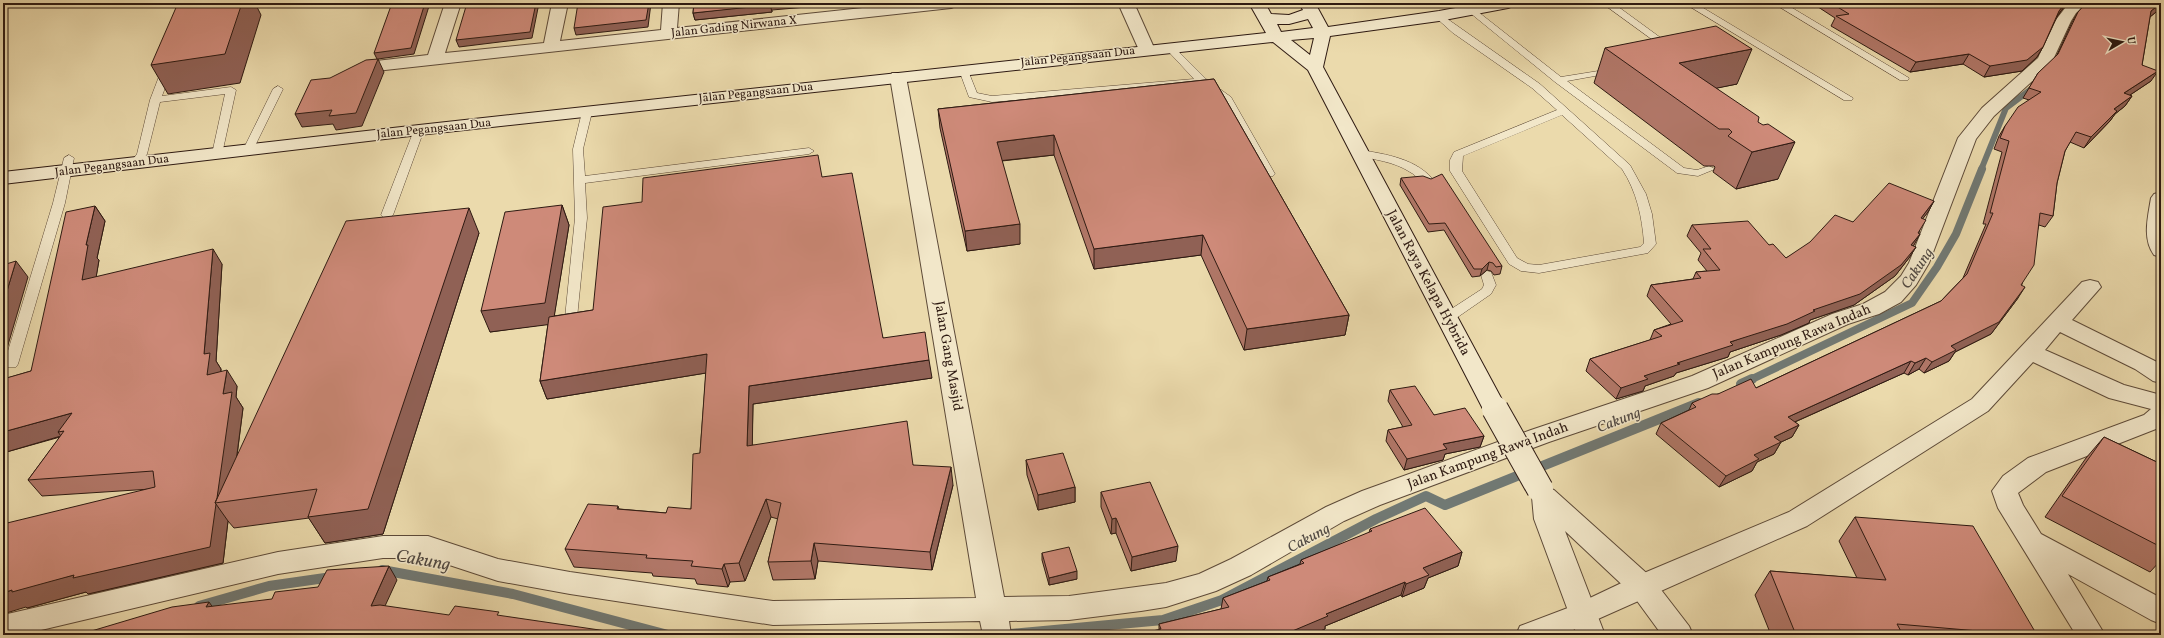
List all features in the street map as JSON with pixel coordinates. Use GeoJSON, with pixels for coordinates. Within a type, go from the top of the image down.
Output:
{"type":"FeatureCollection","features":[{"type":"Feature","properties":{"kind":"street"},"geometry":{"type":"LineString","coordinates":[[435,59],[453,3]]}},
{"type":"Feature","properties":{"kind":"street"},"geometry":{"type":"LineString","coordinates":[[551,46],[560,3]]}},
{"type":"Feature","properties":{"kind":"street"},"geometry":{"type":"LineString","coordinates":[[669,34],[671,3]]}},
{"type":"Feature","properties":{"kind":"street"},"geometry":{"type":"LineString","coordinates":[[791,3],[791,21]]}},
{"type":"Feature","properties":{"kind":"street","name":"Jalan Gading Nirwana X"},"geometry":{"type":"LineString","coordinates":[[376,66],[791,21],[916,5],[951,3]]}},
{"type":"Feature","properties":{"kind":"street"},"geometry":{"type":"LineString","coordinates":[[1126,3],[1148,50]]}},
{"type":"Feature","properties":{"kind":"street","name":"Jalan Raya Kelapa Hybrida"},"geometry":{"type":"LineString","coordinates":[[1257,3],[1276,37],[1315,67],[1495,409],[1543,493]]}},
{"type":"Feature","properties":{"kind":"street","name":"Jalan Pegangsaan Dua"},"geometry":{"type":"LineString","coordinates":[[3,178],[68,164],[136,163],[898,77],[1323,32],[1440,16],[1508,3]]}},
{"type":"Feature","properties":{"kind":"street","name":"Jalan Kampung Rawa Indah"},"geometry":{"type":"LineString","coordinates":[[3,627],[296,560],[383,547],[428,547],[498,570],[541,578],[773,613],[995,622],[1069,608],[1166,595],[1206,583],[1241,568],[1335,514],[1371,498],[1540,436],[1700,382],[1834,322],[1876,306],[1893,297],[1909,280],[1919,263],[1942,207],[1967,138],[1988,112],[2050,54],[2063,21],[2070,10],[2079,3]]}},
{"type":"Feature","properties":{"kind":"street"},"geometry":{"type":"LineString","coordinates":[[1265,17],[1290,20],[1302,17],[1309,6]]}},
{"type":"Feature","properties":{"kind":"street"},"geometry":{"type":"LineString","coordinates":[[1309,6],[1330,18],[1355,27]]}},
{"type":"Feature","properties":{"kind":"street"},"geometry":{"type":"LineString","coordinates":[[1309,6],[1323,32],[1315,67]]}},
{"type":"Feature","properties":{"kind":"street","name":"Jalan Gang Masjid"},"geometry":{"type":"LineString","coordinates":[[898,77],[995,622]]}},
{"type":"Feature","properties":{"kind":"street"},"geometry":{"type":"LineString","coordinates":[[2161,198],[2159,230],[2161,252]]}},
{"type":"Feature","properties":{"kind":"street"},"geometry":{"type":"LineString","coordinates":[[1530,635],[1587,624],[1642,586],[1798,519],[1980,405],[2090,287]]}},
{"type":"Feature","properties":{"kind":"street"},"geometry":{"type":"LineString","coordinates":[[2057,322],[2143,363],[2161,375]]}},
{"type":"Feature","properties":{"kind":"street"},"geometry":{"type":"LineString","coordinates":[[2030,352],[2117,392],[2161,403]]}},
{"type":"Feature","properties":{"kind":"street"},"geometry":{"type":"LineString","coordinates":[[2091,635],[2011,508],[2005,491],[2012,483],[2037,465],[2153,421],[2161,414]]}},
{"type":"Feature","properties":{"kind":"street"},"geometry":{"type":"LineString","coordinates":[[1543,493],[1642,586],[1679,635]]}},
{"type":"Feature","properties":{"kind":"street"},"geometry":{"type":"LineString","coordinates":[[1543,493],[1547,520],[1587,624]]}},
{"type":"Feature","properties":{"kind":"street"},"geometry":{"type":"LineString","coordinates":[[2032,542],[2161,612]]}},
{"type":"Feature","properties":{"kind":"lane"},"geometry":{"type":"LineString","coordinates":[[1607,3],[1658,38],[1679,56]]}},
{"type":"Feature","properties":{"kind":"lane"},"geometry":{"type":"LineString","coordinates":[[1689,3],[1848,98]]}},
{"type":"Feature","properties":{"kind":"lane"},"geometry":{"type":"LineString","coordinates":[[1778,3],[1904,78]]}},
{"type":"Feature","properties":{"kind":"lane"},"geometry":{"type":"LineString","coordinates":[[1472,10],[1558,80],[1681,171],[1698,173],[1708,169]]}},
{"type":"Feature","properties":{"kind":"lane"},"geometry":{"type":"LineString","coordinates":[[1440,16],[1456,31],[1536,86],[1626,167],[1635,179],[1648,218],[1650,244],[1644,250],[1539,270],[1525,268],[1513,261],[1456,171],[1456,160],[1458,154],[1564,112]]}},
{"type":"Feature","properties":{"kind":"lane"},"geometry":{"type":"LineString","coordinates":[[1170,48],[1202,81],[1227,99],[1269,174]]}},
{"type":"Feature","properties":{"kind":"lane"},"geometry":{"type":"LineString","coordinates":[[136,163],[142,154],[155,100],[173,55]]}},
{"type":"Feature","properties":{"kind":"lane"},"geometry":{"type":"LineString","coordinates":[[1558,80],[1625,68]]}},
{"type":"Feature","properties":{"kind":"lane"},"geometry":{"type":"LineString","coordinates":[[964,70],[973,95],[992,99],[1202,81]]}},
{"type":"Feature","properties":{"kind":"lane"},"geometry":{"type":"LineString","coordinates":[[248,150],[278,89]]}},
{"type":"Feature","properties":{"kind":"lane"},"geometry":{"type":"LineString","coordinates":[[155,100],[231,90],[217,154]]}},
{"type":"Feature","properties":{"kind":"lane"},"geometry":{"type":"LineString","coordinates":[[571,318],[581,218],[578,149],[587,112]]}},
{"type":"Feature","properties":{"kind":"lane"},"geometry":{"type":"LineString","coordinates":[[387,215],[419,130]]}},
{"type":"Feature","properties":{"kind":"lane"},"geometry":{"type":"LineString","coordinates":[[579,180],[809,151]]}},
{"type":"Feature","properties":{"kind":"lane"},"geometry":{"type":"LineString","coordinates":[[1360,153],[1396,160],[1410,166],[1429,182]]}},
{"type":"Feature","properties":{"kind":"lane"},"geometry":{"type":"LineString","coordinates":[[10,364],[68,164]]}},
{"type":"Feature","properties":{"kind":"lane"},"geometry":{"type":"LineString","coordinates":[[1447,318],[1487,292],[1490,285],[1487,275]]}},
{"type":"Feature","properties":{"kind":"building"},"geometry":{"type":"Polygon","coordinates":[[[178,3],[242,3],[225,54],[151,65],[178,3]]]}},
{"type":"Feature","properties":{"kind":"building"},"geometry":{"type":"Polygon","coordinates":[[[392,3],[425,3],[411,48],[374,53],[392,3]]]}},
{"type":"Feature","properties":{"kind":"building"},"geometry":{"type":"Polygon","coordinates":[[[467,3],[536,3],[530,32],[456,40],[467,3]]]}},
{"type":"Feature","properties":{"kind":"building"},"geometry":{"type":"Polygon","coordinates":[[[578,3],[649,3],[646,20],[574,28],[578,3]]]}},
{"type":"Feature","properties":{"kind":"building"},"geometry":{"type":"Polygon","coordinates":[[[694,3],[778,3],[693,13],[694,3]]]}},
{"type":"Feature","properties":{"kind":"building"},"geometry":{"type":"Polygon","coordinates":[[[1831,3],[2065,3],[2059,11],[2043,47],[2027,60],[1990,66],[1969,54],[1916,62],[1836,16],[1849,14],[1831,3]]]}},
{"type":"Feature","properties":{"kind":"building"},"geometry":{"type":"Polygon","coordinates":[[[2086,3],[2161,3],[2151,11],[2142,65],[2158,71],[2124,93],[2132,96],[2114,109],[2117,111],[2091,137],[2076,132],[2065,151],[2057,183],[2053,216],[2040,213],[2034,265],[2021,285],[2025,287],[1999,322],[1951,346],[1956,350],[1932,362],[1926,358],[1915,363],[1911,361],[1788,417],[1799,425],[1774,437],[1781,442],[1754,455],[1759,459],[1726,476],[1661,423],[1696,407],[1692,403],[1712,394],[1718,394],[1751,379],[1756,388],[1941,301],[1967,274],[1993,213],[1990,213],[2009,141],[2000,138],[2005,126],[2018,107],[2041,92],[2029,88],[2038,73],[2058,54],[2078,12],[2086,3]]]}},
{"type":"Feature","properties":{"kind":"building"},"geometry":{"type":"Polygon","coordinates":[[[1716,26],[1752,49],[1679,63],[1759,117],[1758,122],[1763,125],[1768,124],[1795,142],[1752,152],[1728,136],[1732,132],[1729,129],[1719,129],[1605,48],[1716,26]]]}},
{"type":"Feature","properties":{"kind":"building"},"geometry":{"type":"Polygon","coordinates":[[[378,59],[356,113],[329,116],[332,110],[295,114],[311,80],[330,78],[366,60],[378,59]]]}},
{"type":"Feature","properties":{"kind":"building"},"geometry":{"type":"Polygon","coordinates":[[[1214,79],[1349,315],[1247,329],[1203,235],[1094,249],[1054,135],[997,142],[1020,224],[965,231],[938,109],[1214,79]]]}},
{"type":"Feature","properties":{"kind":"building"},"geometry":{"type":"Polygon","coordinates":[[[818,155],[822,177],[852,173],[883,338],[925,332],[929,360],[749,386],[747,446],[907,421],[913,465],[951,467],[930,552],[814,543],[811,561],[768,562],[781,503],[766,499],[739,563],[724,564],[722,569],[691,566],[693,561],[646,558],[647,555],[565,549],[588,504],[618,506],[617,509],[666,513],[668,507],[691,509],[693,454],[700,453],[707,354],[540,381],[549,317],[593,310],[603,207],[642,202],[643,178],[818,155]]]}},
{"type":"Feature","properties":{"kind":"building"},"geometry":{"type":"Polygon","coordinates":[[[1442,174],[1502,266],[1496,267],[1493,263],[1489,262],[1482,269],[1474,269],[1445,223],[1429,224],[1401,178],[1423,176],[1431,179],[1442,174]]]}},
{"type":"Feature","properties":{"kind":"building"},"geometry":{"type":"Polygon","coordinates":[[[1889,183],[1934,201],[1921,218],[1926,220],[1918,233],[1920,234],[1911,245],[1916,247],[1901,265],[1860,294],[1813,310],[1815,311],[1787,324],[1730,342],[1733,345],[1677,363],[1680,364],[1644,376],[1648,379],[1621,388],[1590,359],[1662,336],[1654,330],[1683,321],[1651,285],[1701,278],[1696,272],[1720,270],[1703,249],[1711,249],[1692,225],[1748,221],[1769,245],[1773,244],[1786,258],[1810,242],[1835,215],[1853,222],[1889,183]]]}},
{"type":"Feature","properties":{"kind":"building"},"geometry":{"type":"Polygon","coordinates":[[[562,205],[545,303],[481,311],[505,212],[562,205]]]}},
{"type":"Feature","properties":{"kind":"building"},"geometry":{"type":"Polygon","coordinates":[[[95,206],[86,245],[88,245],[82,280],[213,249],[204,354],[210,353],[207,375],[227,370],[223,394],[232,392],[217,498],[215,503],[210,547],[73,578],[74,575],[12,592],[12,590],[3,593],[3,524],[155,487],[153,471],[28,480],[64,431],[58,432],[72,413],[3,432],[3,379],[31,371],[66,212],[95,206]]]}},
{"type":"Feature","properties":{"kind":"building"},"geometry":{"type":"Polygon","coordinates":[[[469,208],[368,509],[308,517],[317,489],[215,503],[346,221],[469,208]]]}},
{"type":"Feature","properties":{"kind":"building"},"geometry":{"type":"Polygon","coordinates":[[[16,261],[3,304],[3,265],[16,261]]]}},
{"type":"Feature","properties":{"kind":"building"},"geometry":{"type":"Polygon","coordinates":[[[1415,386],[1434,415],[1465,408],[1484,436],[1443,444],[1447,449],[1407,459],[1388,430],[1412,425],[1390,390],[1415,386]]]}},
{"type":"Feature","properties":{"kind":"building"},"geometry":{"type":"Polygon","coordinates":[[[2104,437],[2161,464],[2161,547],[2062,496],[2104,437]]]}},
{"type":"Feature","properties":{"kind":"building"},"geometry":{"type":"Polygon","coordinates":[[[1063,453],[1075,487],[1038,495],[1026,460],[1063,453]]]}},
{"type":"Feature","properties":{"kind":"building"},"geometry":{"type":"Polygon","coordinates":[[[1150,482],[1178,546],[1132,557],[1116,518],[1112,519],[1101,492],[1150,482]]]}},
{"type":"Feature","properties":{"kind":"building"},"geometry":{"type":"Polygon","coordinates":[[[1425,508],[1462,552],[1423,568],[1429,575],[1406,584],[1405,582],[1326,614],[1328,616],[1283,635],[1136,635],[1161,629],[1159,624],[1229,607],[1223,598],[1270,580],[1268,577],[1304,563],[1301,560],[1372,531],[1370,529],[1425,508]]]}},
{"type":"Feature","properties":{"kind":"building"},"geometry":{"type":"Polygon","coordinates":[[[1855,517],[1973,526],[2037,635],[1897,624],[1903,635],[1796,635],[1770,571],[1886,580],[1855,517]]]}},
{"type":"Feature","properties":{"kind":"building"},"geometry":{"type":"Polygon","coordinates":[[[1069,547],[1077,571],[1049,578],[1042,553],[1069,547]]]}},
{"type":"Feature","properties":{"kind":"building"},"geometry":{"type":"Polygon","coordinates":[[[389,566],[371,606],[380,605],[449,615],[455,606],[499,612],[497,615],[620,633],[618,635],[78,635],[172,607],[209,602],[206,607],[272,599],[275,592],[318,587],[327,570],[389,566]]]}},
{"type":"Feature","properties":{"kind":"waterway","name":"Cakung"},"geometry":{"type":"LineString","coordinates":[[1981,170],[2006,108],[2034,87]]}},
{"type":"Feature","properties":{"kind":"waterway","name":"Cakung"},"geometry":{"type":"LineString","coordinates":[[1750,380],[1912,303],[1937,267],[1956,234],[1982,169]]}},
{"type":"Feature","properties":{"kind":"waterway","name":"Cakung"},"geometry":{"type":"LineString","coordinates":[[1741,384],[1752,379]]}},
{"type":"Feature","properties":{"kind":"waterway","name":"Cakung"},"geometry":{"type":"LineString","coordinates":[[999,635],[1163,620],[1222,600],[1376,519],[1426,496],[1445,505],[1699,403]]}},
{"type":"Feature","properties":{"kind":"waterway","name":"Cakung"},"geometry":{"type":"LineString","coordinates":[[382,570],[513,594],[668,635]]}},
{"type":"Feature","properties":{"kind":"waterway","name":"Cakung"},"geometry":{"type":"LineString","coordinates":[[199,606],[269,586],[332,577]]}}]}
